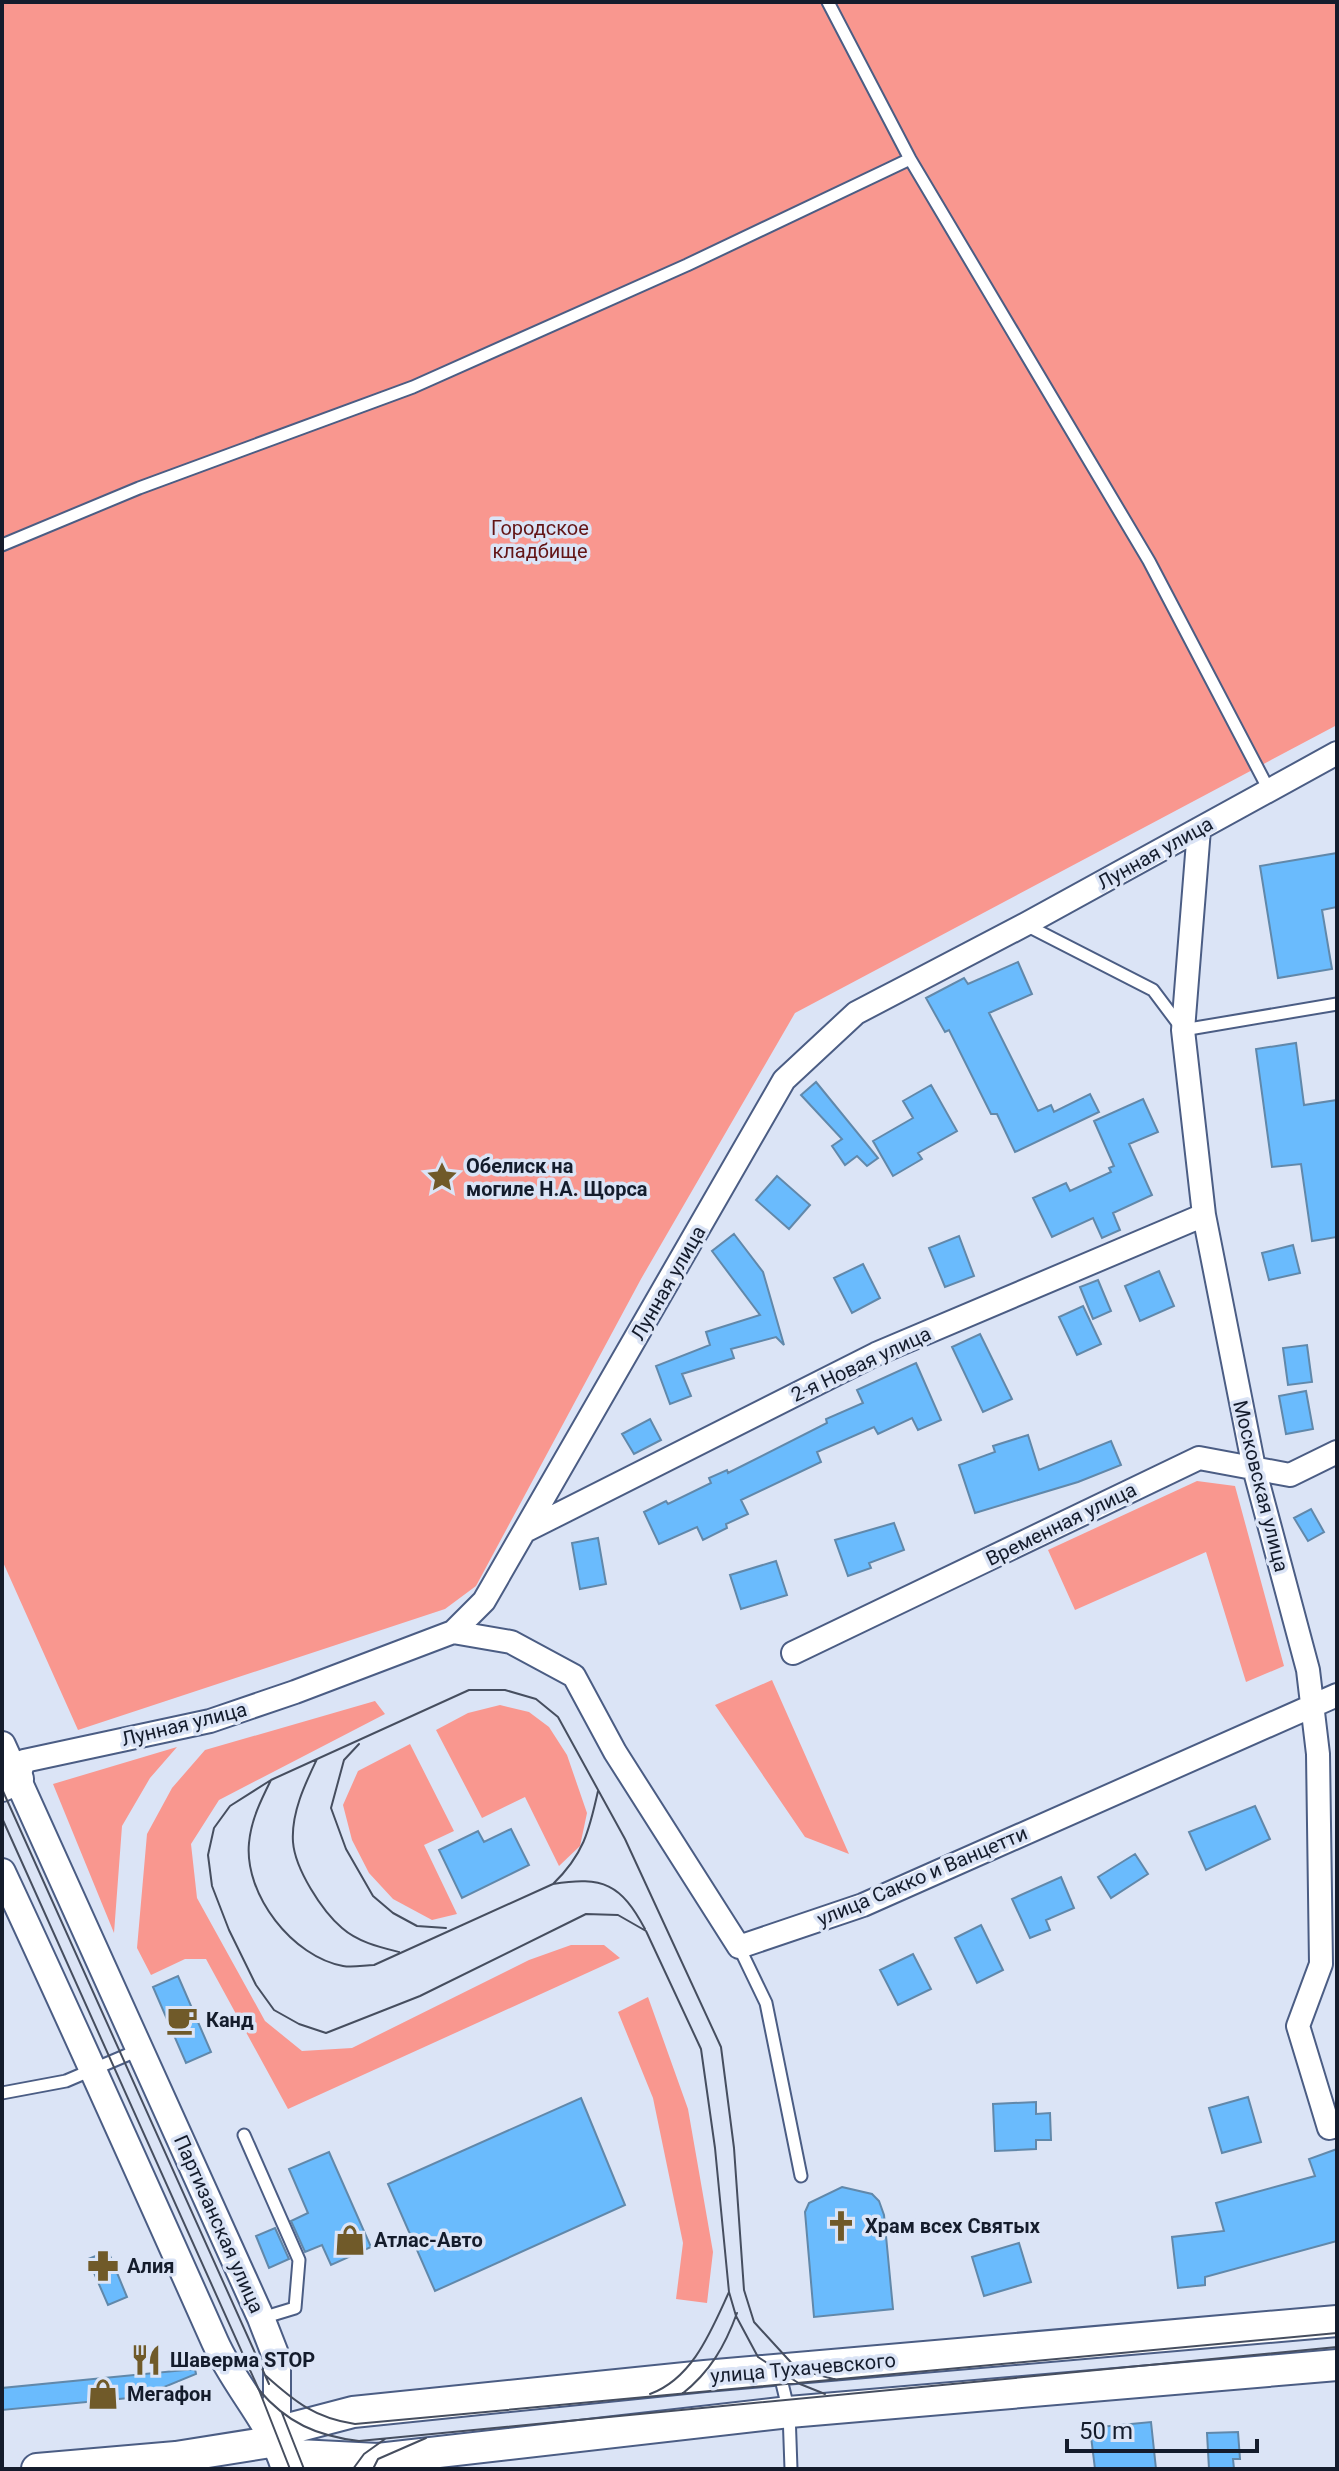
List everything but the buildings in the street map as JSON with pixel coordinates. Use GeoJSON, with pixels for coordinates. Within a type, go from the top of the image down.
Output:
{"type":"FeatureCollection","features":[{"type":"Feature","properties":{"kind":"main road","name":"улица Тухачевского"},"geometry":{"type":"LineString","coordinates":[[53,2468],[176,2457],[281,2455],[288,2429],[353,2412],[779,2370],[1337,2321]]}},
{"type":"Feature","properties":{"kind":"main road"},"geometry":{"type":"LineString","coordinates":[[281,2455],[378,2459],[789,2412],[1337,2365]]}},
{"type":"Feature","properties":{"kind":"street","name":"Лунная улица"},"geometry":{"type":"LineString","coordinates":[[10,1783],[24,1761],[210,1721],[453,1632],[484,1601],[527,1530],[784,1080],[856,1013],[1026,924],[1337,753]]}},
{"type":"Feature","properties":{"kind":"street","name":"Московская улица"},"geometry":{"type":"LineString","coordinates":[[1199,829],[1183,1030],[1204,1215],[1254,1468],[1308,1670],[1318,1754],[1329,1962],[1298,2026],[1329,2128],[1337,2126]]}},
{"type":"Feature","properties":{"kind":"street","name":"2-я Новая улица"},"geometry":{"type":"LineString","coordinates":[[527,1530],[876,1354],[1204,1215]]}},
{"type":"Feature","properties":{"kind":"street","name":"Временная улица"},"geometry":{"type":"LineString","coordinates":[[793,1653],[1199,1458],[1290,1475],[1337,1452]]}},
{"type":"Feature","properties":{"kind":"street"},"geometry":{"type":"LineString","coordinates":[[453,1632],[511,1642],[574,1676],[615,1752],[739,1947]]}},
{"type":"Feature","properties":{"kind":"street","name":"улица Сакко и Ванцетти"},"geometry":{"type":"LineString","coordinates":[[739,1947],[863,1905],[1337,1695]]}},
{"type":"Feature","properties":{"kind":"street","name":"Партизанская улица"},"geometry":{"type":"LineString","coordinates":[[2,1745],[10,1783],[142,2048],[261,2318],[277,2359],[281,2455]]}},
{"type":"Feature","properties":{"kind":"street"},"geometry":{"type":"LineString","coordinates":[[2,1872],[94,2069],[225,2364],[281,2455]]}},
{"type":"Feature","properties":{"kind":"lane"},"geometry":{"type":"LineString","coordinates":[[828,2],[910,159],[1149,561],[1269,790]]}},
{"type":"Feature","properties":{"kind":"lane"},"geometry":{"type":"LineString","coordinates":[[2,545],[139,488],[413,387],[687,265],[910,159]]}},
{"type":"Feature","properties":{"kind":"lane"},"geometry":{"type":"LineString","coordinates":[[1026,924],[1153,990],[1183,1030],[1337,1004]]}},
{"type":"Feature","properties":{"kind":"lane"},"geometry":{"type":"LineString","coordinates":[[739,1947],[766,2003],[801,2176]]}},
{"type":"Feature","properties":{"kind":"lane"},"geometry":{"type":"LineString","coordinates":[[2,2093],[66,2081],[142,2048]]}},
{"type":"Feature","properties":{"kind":"lane"},"geometry":{"type":"LineString","coordinates":[[244,2135],[299,2260],[295,2308],[261,2318]]}},
{"type":"Feature","properties":{"kind":"lane"},"geometry":{"type":"LineString","coordinates":[[779,2370],[789,2412],[791,2469]]}},
{"type":"Feature","properties":{"kind":"green space","name":"Городское кладбище"},"geometry":{"type":"Polygon","coordinates":[[[2,2],[1337,2],[1337,725],[795,1013],[641,1279],[476,1586],[445,1609],[78,1730],[2,1560],[2,2]]]}},
{"type":"Feature","properties":{"kind":"green space"},"geometry":{"type":"Polygon","coordinates":[[[1197,1481],[1235,1486],[1284,1666],[1246,1682],[1206,1552],[1075,1610],[1048,1550],[1197,1481]]]}},
{"type":"Feature","properties":{"kind":"green space"},"geometry":{"type":"Polygon","coordinates":[[[772,1680],[849,1854],[805,1837],[715,1705],[772,1680]]]}},
{"type":"Feature","properties":{"kind":"green space"},"geometry":{"type":"Polygon","coordinates":[[[375,1701],[385,1714],[219,1800],[191,1844],[197,1898],[265,2021],[302,2051],[352,2048],[529,1960],[571,1945],[604,1945],[620,1958],[288,2109],[206,1959],[185,1959],[151,1975],[137,1948],[147,1834],[172,1788],[205,1750],[375,1701]]]}},
{"type":"Feature","properties":{"kind":"green space"},"geometry":{"type":"Polygon","coordinates":[[[500,1705],[529,1712],[549,1727],[567,1755],[587,1813],[580,1846],[559,1866],[525,1797],[482,1818],[436,1730],[468,1713],[500,1705]]]}},
{"type":"Feature","properties":{"kind":"green space"},"geometry":{"type":"Polygon","coordinates":[[[410,1744],[454,1831],[424,1845],[457,1914],[432,1920],[393,1899],[369,1873],[352,1840],[343,1805],[358,1771],[410,1744]]]}},
{"type":"Feature","properties":{"kind":"green space"},"geometry":{"type":"Polygon","coordinates":[[[177,1747],[150,1778],[122,1826],[114,1933],[53,1784],[177,1747]]]}},
{"type":"Feature","properties":{"kind":"green space"},"geometry":{"type":"Polygon","coordinates":[[[648,1997],[688,2109],[713,2252],[707,2303],[676,2299],[683,2243],[653,2098],[618,2012],[648,1997]]]}},
{"type":"Feature","properties":{"kind":"tram line"},"geometry":{"type":"LineString","coordinates":[[825,2394],[800,2384],[758,2357],[736,2316],[729,2292],[715,2148],[701,2049],[646,1931],[618,1915],[586,1914],[420,1996],[326,2033],[299,2024],[274,2010],[256,1985],[229,1930],[212,1886],[208,1855],[214,1828],[230,1806],[271,1780],[469,1690],[505,1690],[536,1699],[558,1717],[625,1839],[721,2047],[734,2148],[744,2290],[754,2322],[797,2369],[837,2380]]}},
{"type":"Feature","properties":{"kind":"tram line"},"geometry":{"type":"LineString","coordinates":[[359,1744],[344,1760],[331,1808],[346,1849],[373,1896],[393,1913],[417,1926],[446,1928]]}},
{"type":"Feature","properties":{"kind":"tram line"},"geometry":{"type":"LineString","coordinates":[[317,1759],[294,1820],[293,1842],[304,1877],[334,1921],[348,1933],[376,1946],[399,1952]]}},
{"type":"Feature","properties":{"kind":"tram line"},"geometry":{"type":"LineString","coordinates":[[271,1780],[257,1810],[249,1843],[250,1863],[263,1902],[275,1921],[307,1950],[324,1960],[351,1967],[374,1965],[553,1884],[578,1853],[598,1791]]}},
{"type":"Feature","properties":{"kind":"tram line"},"geometry":{"type":"LineString","coordinates":[[2,1789],[269,2384]]}},
{"type":"Feature","properties":{"kind":"tram line"},"geometry":{"type":"LineString","coordinates":[[2,1818],[259,2390],[290,2469]]}},
{"type":"Feature","properties":{"kind":"tram line"},"geometry":{"type":"LineString","coordinates":[[553,1884],[585,1881],[609,1887],[628,1902],[645,1929]]}},
{"type":"Feature","properties":{"kind":"tram line"},"geometry":{"type":"LineString","coordinates":[[650,2394],[665,2387],[689,2365],[699,2352],[729,2292]]}},
{"type":"Feature","properties":{"kind":"tram line"},"geometry":{"type":"LineString","coordinates":[[682,2394],[716,2358],[737,2313]]}},
{"type":"Feature","properties":{"kind":"tram line"},"geometry":{"type":"LineString","coordinates":[[265,2375],[317,2413],[355,2424],[1337,2333]]}},
{"type":"Feature","properties":{"kind":"tram line"},"geometry":{"type":"LineString","coordinates":[[259,2390],[281,2411],[304,2426],[330,2436],[359,2441],[1337,2347]]}},
{"type":"Feature","properties":{"kind":"tram line"},"geometry":{"type":"LineString","coordinates":[[282,2413],[304,2469]]}},
{"type":"Feature","properties":{"kind":"tram line"},"geometry":{"type":"LineString","coordinates":[[373,2469],[378,2459],[426,2438]]}},
{"type":"Feature","properties":{"kind":"tram line"},"geometry":{"type":"LineString","coordinates":[[353,2469],[364,2454],[385,2439]]}},
{"type":"Feature","properties":{"kind":"place","name":"Обелиск на могиле Н.А. Щорса"},"geometry":{"type":"Point","coordinates":[442,1177]}},
{"type":"Feature","properties":{"kind":"place","name":"Канд"},"geometry":{"type":"Point","coordinates":[182,2020]}},
{"type":"Feature","properties":{"kind":"place","name":"Храм всех Святых"},"geometry":{"type":"Point","coordinates":[841,2226]}},
{"type":"Feature","properties":{"kind":"place","name":"Атлас-Авто"},"geometry":{"type":"Point","coordinates":[350,2240]}},
{"type":"Feature","properties":{"kind":"place","name":"Алия"},"geometry":{"type":"Point","coordinates":[103,2266]}},
{"type":"Feature","properties":{"kind":"place","name":"Шаверма STOP"},"geometry":{"type":"Point","coordinates":[146,2360]}},
{"type":"Feature","properties":{"kind":"place","name":"Мегафон"},"geometry":{"type":"Point","coordinates":[103,2394]}}]}
